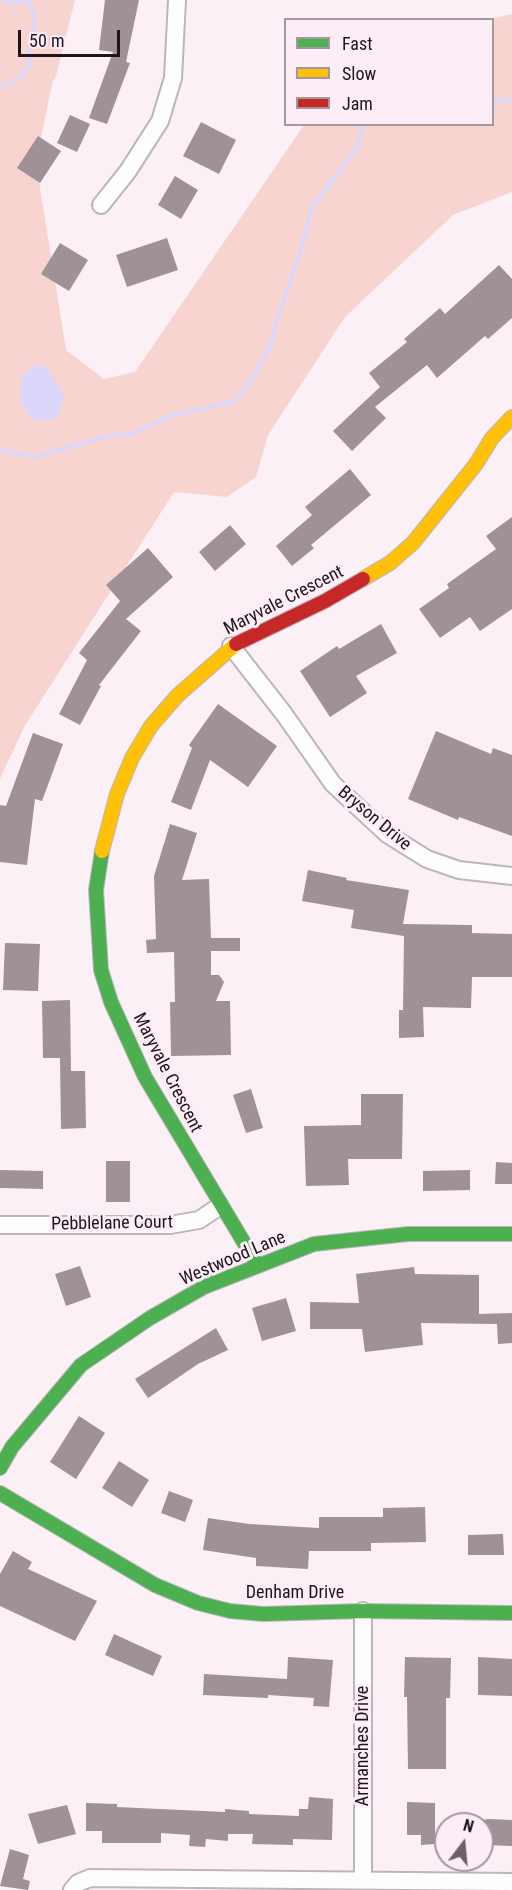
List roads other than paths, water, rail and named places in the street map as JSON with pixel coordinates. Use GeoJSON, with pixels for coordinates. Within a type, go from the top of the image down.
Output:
{"type":"FeatureCollection","features":[{"type":"Feature","properties":{"kind":"street"},"geometry":{"type":"LineString","coordinates":[[101,205],[128,171],[160,121],[173,78],[177,0]]}},
{"type":"Feature","properties":{"kind":"street","name":"Maryvale Crescent"},"geometry":{"type":"LineString","coordinates":[[258,1266],[220,1206],[145,1077],[111,1002],[101,970],[96,890],[104,837],[117,794],[132,758],[151,726],[171,703],[231,646],[325,601],[390,563],[419,536],[476,464],[492,438],[512,417]]}},
{"type":"Feature","properties":{"kind":"street","name":"Bryson Drive"},"geometry":{"type":"LineString","coordinates":[[231,646],[284,714],[333,784],[387,834],[426,859],[459,870],[512,876]]}},
{"type":"Feature","properties":{"kind":"street","name":"Pebblelane Court"},"geometry":{"type":"LineString","coordinates":[[0,1226],[170,1225],[199,1220],[220,1206]]}},
{"type":"Feature","properties":{"kind":"street","name":"Westwood Lane"},"geometry":{"type":"LineString","coordinates":[[0,1468],[12,1447],[81,1365],[150,1318],[204,1287],[315,1244],[408,1233],[512,1234]]}},
{"type":"Feature","properties":{"kind":"street","name":"Denham Drive"},"geometry":{"type":"LineString","coordinates":[[0,1493],[155,1585],[198,1603],[262,1614],[363,1611],[512,1613]]}},
{"type":"Feature","properties":{"kind":"street","name":"Armanches Drive"},"geometry":{"type":"LineString","coordinates":[[363,1611],[363,1881]]}},
{"type":"Feature","properties":{"kind":"street"},"geometry":{"type":"LineString","coordinates":[[72,1890],[78,1882],[90,1878],[363,1881],[482,1886],[512,1882]]}},
{"type":"Feature","properties":{"kind":"water"},"geometry":{"type":"Polygon","coordinates":[[[32,365],[47,367],[59,385],[63,397],[59,415],[53,419],[43,421],[31,418],[20,401],[22,375],[29,372],[32,365]]]}},
{"type":"Feature","properties":{"kind":"waterway"},"geometry":{"type":"LineString","coordinates":[[4,0],[15,4],[28,0]]}},
{"type":"Feature","properties":{"kind":"waterway"},"geometry":{"type":"LineString","coordinates":[[0,87],[23,76],[30,65],[28,53],[35,18],[28,0]]}},
{"type":"Feature","properties":{"kind":"waterway"},"geometry":{"type":"LineString","coordinates":[[494,99],[512,101]]}},
{"type":"Feature","properties":{"kind":"waterway"},"geometry":{"type":"LineString","coordinates":[[0,450],[34,457],[104,437],[132,434],[173,415],[233,402],[248,385],[270,348],[276,321],[298,259],[313,205],[357,148],[362,126]]}}]}
